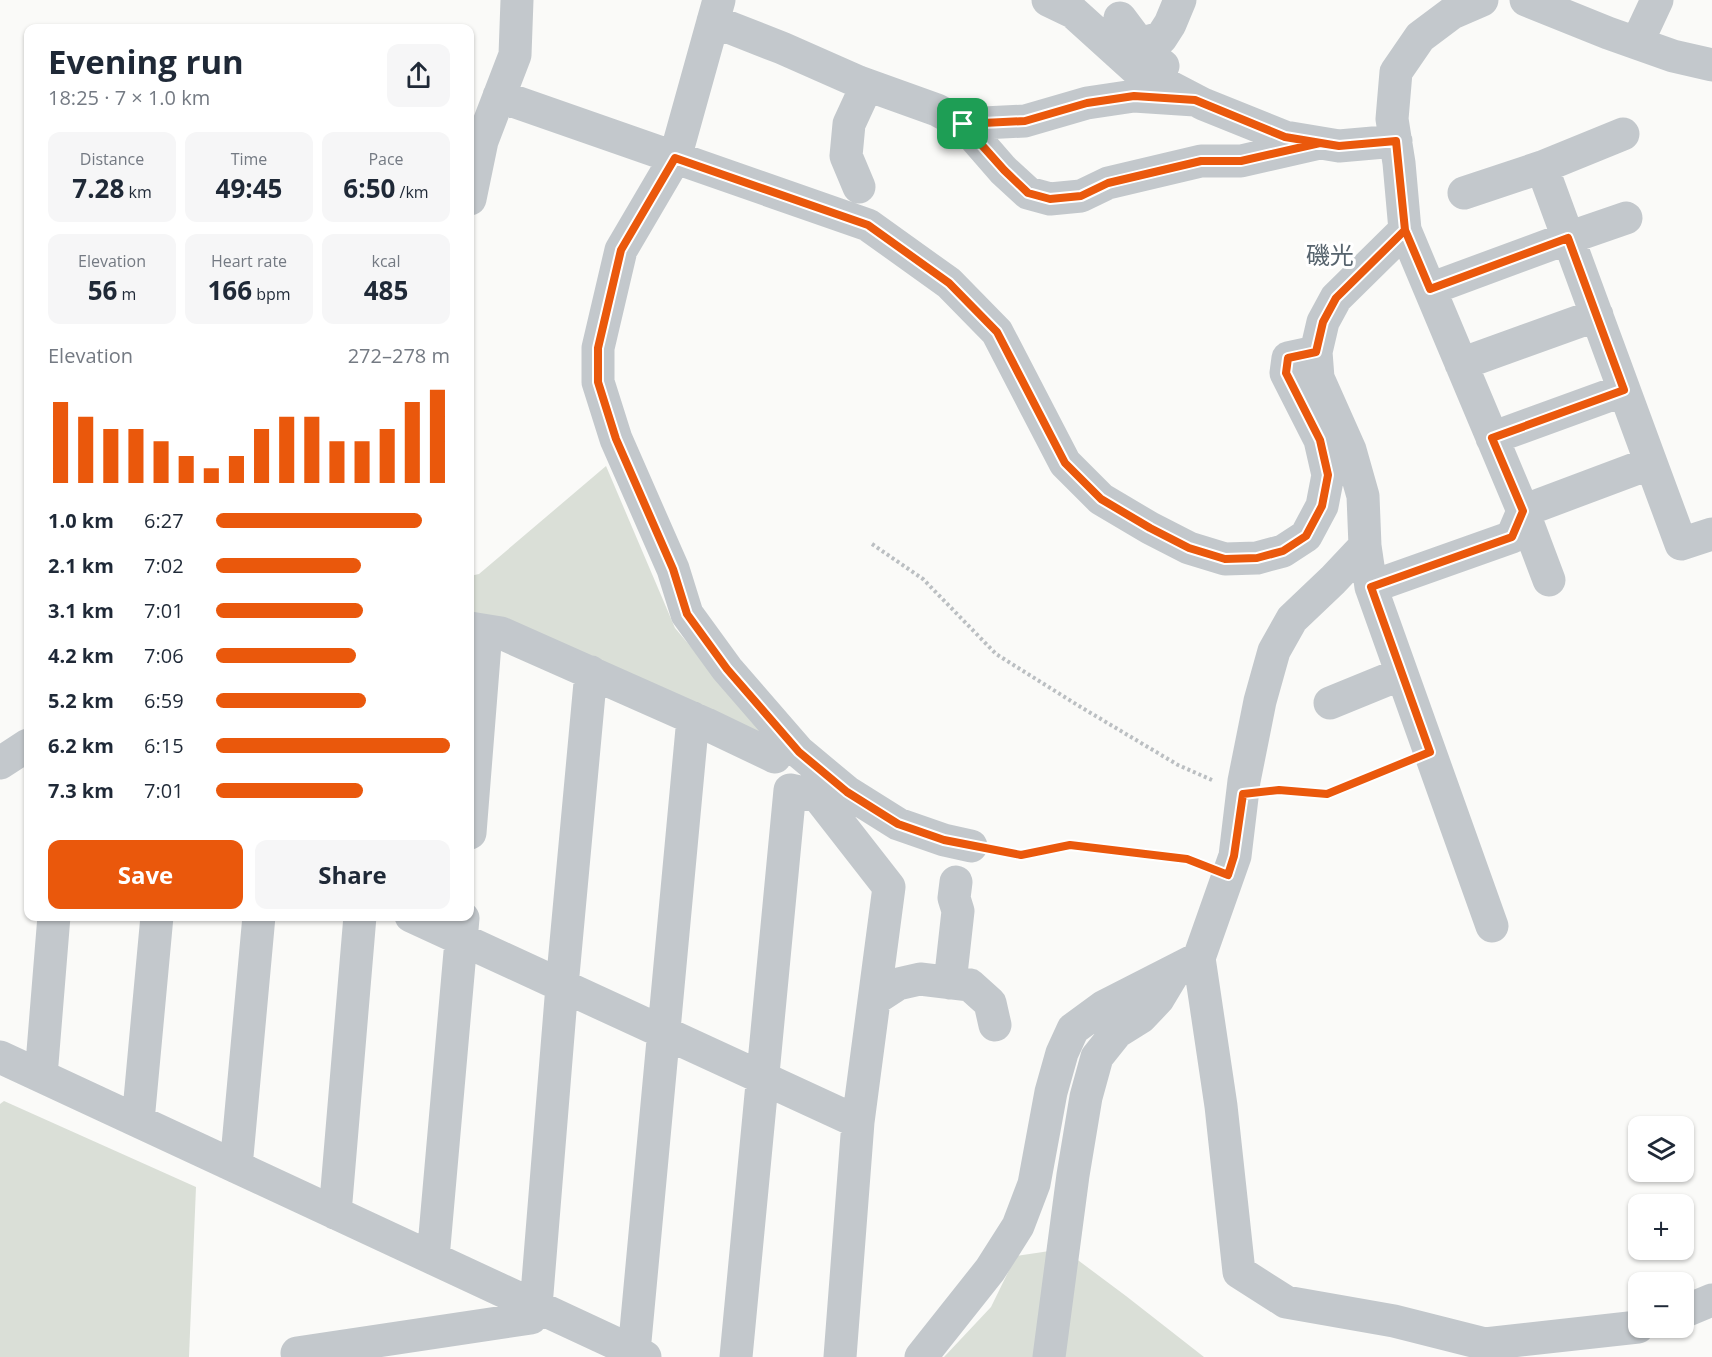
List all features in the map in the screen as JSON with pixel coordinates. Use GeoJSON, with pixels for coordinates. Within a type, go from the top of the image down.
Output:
{"type":"FeatureCollection","features":[{"type":"Feature","properties":{"kind":"street"},"geometry":{"type":"LineString","coordinates":[[474,180],[482,141],[514,56],[517,0]]}},
{"type":"Feature","properties":{"kind":"street"},"geometry":{"type":"LineString","coordinates":[[1048,0],[1072,12],[1136,69],[1195,100],[1285,137],[1339,146],[1396,141]]}},
{"type":"Feature","properties":{"kind":"street"},"geometry":{"type":"LineString","coordinates":[[1139,44],[1161,38],[1180,0]]}},
{"type":"Feature","properties":{"kind":"street"},"geometry":{"type":"LineString","coordinates":[[1482,0],[1452,13],[1420,37],[1396,72],[1392,119],[1405,230],[1523,511],[1549,580]]}},
{"type":"Feature","properties":{"kind":"street"},"geometry":{"type":"LineString","coordinates":[[1526,0],[1673,56],[1712,65]]}},
{"type":"Feature","properties":{"kind":"street"},"geometry":{"type":"LineString","coordinates":[[1637,43],[1657,0]]}},
{"type":"Feature","properties":{"kind":"street"},"geometry":{"type":"LineString","coordinates":[[971,846],[944,840],[898,824],[839,785],[799,752],[727,669],[687,614],[673,569],[616,439],[598,382],[598,348],[621,250],[675,158],[716,10],[782,48],[867,85],[937,110],[963,124],[1028,193],[1050,199],[1081,196],[1108,183],[1201,161],[1241,161],[1320,143]]}},
{"type":"Feature","properties":{"kind":"street"},"geometry":{"type":"LineString","coordinates":[[1120,18],[1147,54],[1178,76],[1195,100]]}},
{"type":"Feature","properties":{"kind":"street"},"geometry":{"type":"LineString","coordinates":[[859,188],[846,156],[849,124],[867,85]]}},
{"type":"Feature","properties":{"kind":"street"},"geometry":{"type":"LineString","coordinates":[[499,96],[868,225],[949,283],[997,332],[1065,463],[1101,499],[1189,548],[1225,559],[1257,558],[1283,551],[1306,536],[1322,506],[1328,475],[1320,440],[1286,373],[1288,358],[1316,352]]}},
{"type":"Feature","properties":{"kind":"street"},"geometry":{"type":"LineString","coordinates":[[963,124],[1025,121],[1087,103],[1134,96],[1195,100]]}},
{"type":"Feature","properties":{"kind":"street"},"geometry":{"type":"LineString","coordinates":[[1464,193],[1542,167],[1623,134]]}},
{"type":"Feature","properties":{"kind":"street"},"geometry":{"type":"LineString","coordinates":[[1542,167],[1681,544],[1712,534]]}},
{"type":"Feature","properties":{"kind":"street"},"geometry":{"type":"LineString","coordinates":[[1430,289],[1626,218]]}},
{"type":"Feature","properties":{"kind":"street"},"geometry":{"type":"LineString","coordinates":[[1405,230],[1336,298],[1323,322],[1316,352],[1318,378],[1350,450],[1363,496],[1365,546],[1371,587],[1492,926]]}},
{"type":"Feature","properties":{"kind":"street"},"geometry":{"type":"LineString","coordinates":[[1461,364],[1597,315]]}},
{"type":"Feature","properties":{"kind":"street"},"geometry":{"type":"LineString","coordinates":[[1492,438],[1624,390]]}},
{"type":"Feature","properties":{"kind":"street"},"geometry":{"type":"LineString","coordinates":[[1371,587],[1512,537],[1523,511],[1651,463]]}},
{"type":"Feature","properties":{"kind":"street"},"geometry":{"type":"LineString","coordinates":[[1049,1357],[1073,1174],[1086,1097],[1097,1057],[1117,1032],[1141,1017],[1187,964],[1228,875],[1234,856],[1260,701],[1274,651],[1292,619],[1365,546]]}},
{"type":"Feature","properties":{"kind":"street"},"geometry":{"type":"LineString","coordinates":[[474,732],[478,630],[501,633],[775,757]]}},
{"type":"Feature","properties":{"kind":"street"},"geometry":{"type":"LineString","coordinates":[[297,1353],[531,1318],[536,1306],[591,672]]}},
{"type":"Feature","properties":{"kind":"street"},"geometry":{"type":"LineString","coordinates":[[1330,703],[1401,674]]}},
{"type":"Feature","properties":{"kind":"street"},"geometry":{"type":"LineString","coordinates":[[0,1057],[640,1355],[664,1033],[693,718]]}},
{"type":"Feature","properties":{"kind":"street"},"geometry":{"type":"LineString","coordinates":[[0,763],[24,747]]}},
{"type":"Feature","properties":{"kind":"street"},"geometry":{"type":"LineString","coordinates":[[736,1357],[790,790],[818,796],[890,887],[858,1122],[840,1357]]}},
{"type":"Feature","properties":{"kind":"street"},"geometry":{"type":"LineString","coordinates":[[950,983],[958,911],[954,898],[956,882]]}},
{"type":"Feature","properties":{"kind":"street"},"geometry":{"type":"LineString","coordinates":[[40,1076],[54,921]]}},
{"type":"Feature","properties":{"kind":"street"},"geometry":{"type":"LineString","coordinates":[[138,1121],[157,921]]}},
{"type":"Feature","properties":{"kind":"street"},"geometry":{"type":"LineString","coordinates":[[236,1167],[259,921]]}},
{"type":"Feature","properties":{"kind":"street"},"geometry":{"type":"LineString","coordinates":[[335,1213],[360,921]]}},
{"type":"Feature","properties":{"kind":"street"},"geometry":{"type":"LineString","coordinates":[[432,921],[462,928],[562,986],[858,1122]]}},
{"type":"Feature","properties":{"kind":"street"},"geometry":{"type":"LineString","coordinates":[[433,1258],[462,928]]}},
{"type":"Feature","properties":{"kind":"street"},"geometry":{"type":"LineString","coordinates":[[1187,964],[1221,1106],[1239,1272],[1286,1302],[1394,1321],[1485,1344],[1628,1328]]}},
{"type":"Feature","properties":{"kind":"street"},"geometry":{"type":"LineString","coordinates":[[921,1357],[990,1270],[1018,1226],[1035,1184],[1052,1092],[1062,1053],[1072,1029],[1103,1007],[1187,964]]}},
{"type":"Feature","properties":{"kind":"street"},"geometry":{"type":"LineString","coordinates":[[874,999],[898,984],[920,979],[970,985],[990,1003],[995,1025]]}},
{"type":"Feature","properties":{"kind":"street"},"geometry":{"type":"LineString","coordinates":[[1694,1307],[1712,1300]]}},
{"type":"Feature","properties":{"kind":"path"},"geometry":{"type":"LineString","coordinates":[[873,544],[923,579],[996,654],[1178,765],[1243,794],[1279,790],[1327,794],[1430,752]]}},
{"type":"Feature","properties":{"kind":"path"},"geometry":{"type":"LineString","coordinates":[[971,846],[1021,855],[1070,845],[1101,848],[1187,859],[1228,875]]}},
{"type":"Feature","properties":{"kind":"shaded area"},"geometry":{"type":"Polygon","coordinates":[[[606,466],[675,628],[771,742],[474,617],[474,575],[479,574],[606,466]]]}},
{"type":"Feature","properties":{"kind":"shaded area"},"geometry":{"type":"Polygon","coordinates":[[[4,1101],[196,1187],[189,1357],[0,1357],[0,1104],[4,1101]]]}},
{"type":"Feature","properties":{"kind":"shaded area"},"geometry":{"type":"Polygon","coordinates":[[[1063,1249],[1204,1357],[944,1357],[991,1307],[1016,1256],[1063,1249]]]}},
{"type":"Feature","properties":{"kind":"district","name":"磯光"},"geometry":{"type":"Point","coordinates":[1330,254]}},
{"type":"Feature","properties":{"kind":"route"},"geometry":{"type":"LineString","coordinates":[[963,124],[1025,121],[1087,103],[1134,96],[1195,100],[1285,137],[1339,146],[1396,141],[1405,230],[1336,298],[1323,322],[1316,352],[1288,358],[1286,373],[1320,440],[1328,475],[1322,506],[1306,536],[1283,551],[1257,558],[1225,559],[1189,548],[1101,499],[1065,463],[997,332],[949,283],[868,225],[675,158],[621,250],[598,348],[598,382],[616,439],[673,569],[687,614],[727,669],[799,752],[847,792],[898,824],[944,840],[1021,855],[1070,845],[1111,849],[1187,859],[1228,875],[1234,856],[1243,794],[1279,790],[1327,794],[1430,752],[1371,587],[1512,537],[1523,511],[1492,438],[1624,390],[1568,238],[1430,289],[1405,230],[1399,163],[1396,141],[1339,146],[1320,143],[1241,161],[1201,161],[1108,183],[1081,196],[1050,199],[1028,193],[963,124]]}}]}
